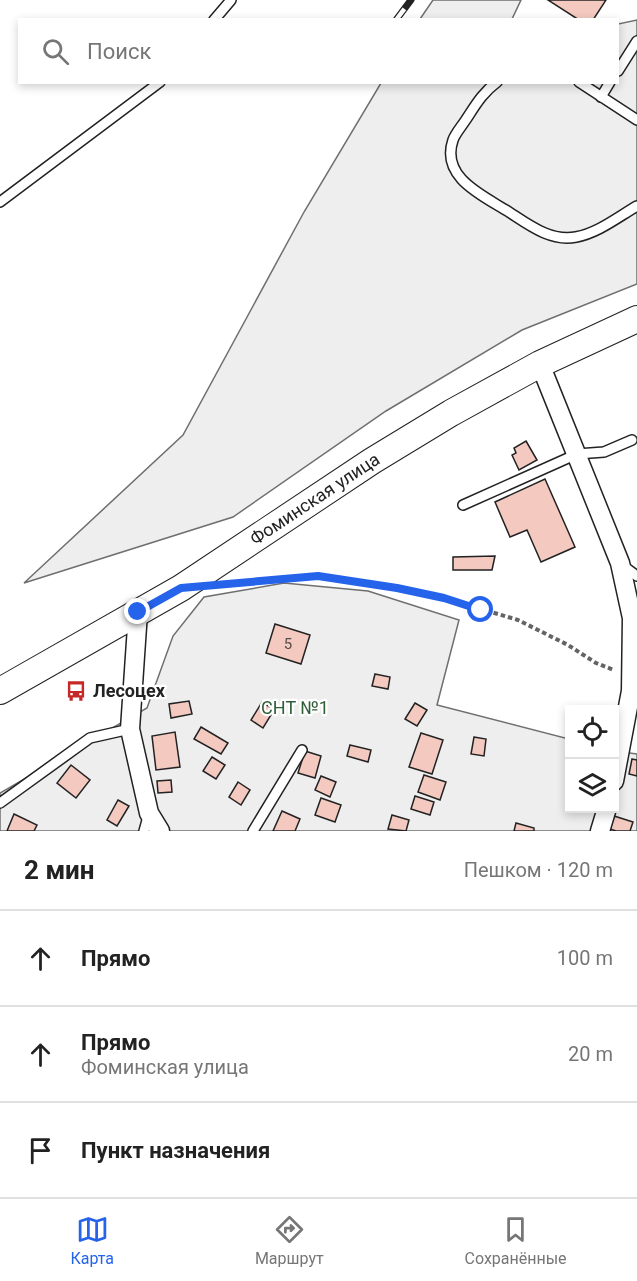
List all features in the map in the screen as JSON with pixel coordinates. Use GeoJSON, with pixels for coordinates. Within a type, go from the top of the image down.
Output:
{"type":"FeatureCollection","features":[{"type":"Feature","properties":{"kind":"street","name":"Фоминская улица"},"geometry":{"type":"LineString","coordinates":[[0,691],[181,588],[372,461],[451,413],[540,364],[637,319]]}},
{"type":"Feature","properties":{"kind":"street"},"geometry":{"type":"LineString","coordinates":[[540,364],[620,563],[632,618],[632,675],[619,760]]}},
{"type":"Feature","properties":{"kind":"street"},"geometry":{"type":"LineString","coordinates":[[138,612],[130,729],[147,822],[160,831]]}},
{"type":"Feature","properties":{"kind":"street"},"geometry":{"type":"LineString","coordinates":[[600,831],[605,813]]}},
{"type":"Feature","properties":{"kind":"lane"},"geometry":{"type":"LineString","coordinates":[[216,18],[231,0]]}},
{"type":"Feature","properties":{"kind":"lane"},"geometry":{"type":"LineString","coordinates":[[619,69],[637,40]]}},
{"type":"Feature","properties":{"kind":"lane"},"geometry":{"type":"LineString","coordinates":[[0,202],[157,84]]}},
{"type":"Feature","properties":{"kind":"lane"},"geometry":{"type":"LineString","coordinates":[[494,84],[485,90],[453,139],[450,155],[454,171],[464,183],[534,228],[555,237],[576,237],[598,230],[637,206]]}},
{"type":"Feature","properties":{"kind":"lane"},"geometry":{"type":"LineString","coordinates":[[582,84],[637,120]]}},
{"type":"Feature","properties":{"kind":"lane"},"geometry":{"type":"LineString","coordinates":[[601,97],[609,84]]}},
{"type":"Feature","properties":{"kind":"lane"},"geometry":{"type":"LineString","coordinates":[[463,505],[577,454],[604,452],[632,440]]}},
{"type":"Feature","properties":{"kind":"lane"},"geometry":{"type":"LineString","coordinates":[[620,563],[637,576]]}},
{"type":"Feature","properties":{"kind":"lane"},"geometry":{"type":"LineString","coordinates":[[0,803],[90,738],[130,729]]}},
{"type":"Feature","properties":{"kind":"lane"},"geometry":{"type":"LineString","coordinates":[[253,831],[302,750]]}},
{"type":"Feature","properties":{"kind":"path"},"geometry":{"type":"LineString","coordinates":[[227,584],[318,576],[444,598],[518,621],[560,641],[596,663],[632,675]]}},
{"type":"Feature","properties":{"kind":"green space"},"geometry":{"type":"Polygon","coordinates":[[[433,0],[521,0],[512,18],[421,18],[433,0]]]}},
{"type":"Feature","properties":{"kind":"green space"},"geometry":{"type":"Polygon","coordinates":[[[637,20],[637,284],[522,330],[386,411],[233,517],[24,583],[183,435],[304,212],[380,84],[619,84],[619,24],[637,20]]]}},
{"type":"Feature","properties":{"kind":"green space","name":"СНТ №1"},"geometry":{"type":"Polygon","coordinates":[[[284,583],[368,591],[459,620],[437,705],[565,738],[565,813],[619,813],[619,752],[637,754],[637,831],[0,831],[0,793],[147,708],[173,636],[204,597],[284,583]]]}},
{"type":"Feature","properties":{"kind":"building"},"geometry":{"type":"Polygon","coordinates":[[[548,0],[606,0],[594,18],[576,18],[548,0]]]}},
{"type":"Feature","properties":{"kind":"building"},"geometry":{"type":"Polygon","coordinates":[[[526,441],[537,460],[519,470],[512,455],[516,453],[514,448],[526,441]]]}},
{"type":"Feature","properties":{"kind":"building"},"geometry":{"type":"Polygon","coordinates":[[[545,479],[575,547],[541,562],[527,530],[510,537],[495,502],[545,479]]]}},
{"type":"Feature","properties":{"kind":"building"},"geometry":{"type":"Polygon","coordinates":[[[495,556],[492,570],[453,570],[453,557],[495,556]]]}},
{"type":"Feature","properties":{"kind":"building"},"geometry":{"type":"Polygon","coordinates":[[[275,624],[310,635],[301,664],[266,653],[275,624]]]}},
{"type":"Feature","properties":{"kind":"building"},"geometry":{"type":"Polygon","coordinates":[[[375,674],[390,677],[388,689],[372,686],[375,674]]]}},
{"type":"Feature","properties":{"kind":"building"},"geometry":{"type":"Polygon","coordinates":[[[189,701],[192,714],[171,718],[169,704],[189,701]]]}},
{"type":"Feature","properties":{"kind":"building"},"geometry":{"type":"Polygon","coordinates":[[[262,702],[274,710],[263,728],[251,720],[262,702]]]}},
{"type":"Feature","properties":{"kind":"building"},"geometry":{"type":"Polygon","coordinates":[[[415,703],[427,710],[417,726],[405,719],[415,703]]]}},
{"type":"Feature","properties":{"kind":"building"},"geometry":{"type":"Polygon","coordinates":[[[201,727],[228,743],[221,754],[194,739],[201,727]]]}},
{"type":"Feature","properties":{"kind":"building"},"geometry":{"type":"Polygon","coordinates":[[[175,732],[180,767],[156,770],[152,736],[175,732]]]}},
{"type":"Feature","properties":{"kind":"building"},"geometry":{"type":"Polygon","coordinates":[[[421,733],[443,740],[432,774],[409,767],[421,733]]]}},
{"type":"Feature","properties":{"kind":"building"},"geometry":{"type":"Polygon","coordinates":[[[474,737],[486,739],[484,756],[471,754],[474,737]]]}},
{"type":"Feature","properties":{"kind":"building"},"geometry":{"type":"Polygon","coordinates":[[[350,745],[371,750],[368,762],[347,756],[350,745]]]}},
{"type":"Feature","properties":{"kind":"building"},"geometry":{"type":"Polygon","coordinates":[[[305,751],[321,756],[315,778],[298,773],[305,751]]]}},
{"type":"Feature","properties":{"kind":"building"},"geometry":{"type":"Polygon","coordinates":[[[212,757],[225,765],[216,779],[203,771],[212,757]]]}},
{"type":"Feature","properties":{"kind":"building"},"geometry":{"type":"Polygon","coordinates":[[[632,759],[637,760],[637,776],[629,774],[632,759]]]}},
{"type":"Feature","properties":{"kind":"building"},"geometry":{"type":"Polygon","coordinates":[[[71,765],[90,780],[76,798],[57,783],[71,765]]]}},
{"type":"Feature","properties":{"kind":"building"},"geometry":{"type":"Polygon","coordinates":[[[424,775],[446,782],[440,800],[418,792],[424,775]]]}},
{"type":"Feature","properties":{"kind":"building"},"geometry":{"type":"Polygon","coordinates":[[[321,776],[336,782],[330,797],[315,790],[321,776]]]}},
{"type":"Feature","properties":{"kind":"building"},"geometry":{"type":"Polygon","coordinates":[[[171,780],[172,792],[158,793],[157,781],[171,780]]]}},
{"type":"Feature","properties":{"kind":"building"},"geometry":{"type":"Polygon","coordinates":[[[238,782],[250,790],[241,805],[229,797],[238,782]]]}},
{"type":"Feature","properties":{"kind":"building"},"geometry":{"type":"Polygon","coordinates":[[[415,796],[434,802],[430,815],[411,809],[415,796]]]}},
{"type":"Feature","properties":{"kind":"building"},"geometry":{"type":"Polygon","coordinates":[[[321,798],[341,805],[335,822],[315,815],[321,798]]]}},
{"type":"Feature","properties":{"kind":"building"},"geometry":{"type":"Polygon","coordinates":[[[118,800],[129,806],[117,826],[107,820],[118,800]]]}},
{"type":"Feature","properties":{"kind":"building"},"geometry":{"type":"Polygon","coordinates":[[[282,811],[300,819],[295,831],[273,831],[282,811]]]}},
{"type":"Feature","properties":{"kind":"building"},"geometry":{"type":"Polygon","coordinates":[[[14,814],[37,825],[34,831],[7,831],[14,814]]]}},
{"type":"Feature","properties":{"kind":"building"},"geometry":{"type":"Polygon","coordinates":[[[392,815],[409,820],[406,831],[388,829],[392,815]]]}},
{"type":"Feature","properties":{"kind":"building"},"geometry":{"type":"Polygon","coordinates":[[[611,815],[633,822],[630,831],[616,831],[607,828],[611,815]]]}},
{"type":"Feature","properties":{"kind":"building"},"geometry":{"type":"Polygon","coordinates":[[[516,823],[534,828],[534,831],[514,831],[516,823]]]}},
{"type":"Feature","properties":{"kind":"railway"},"geometry":{"type":"LineString","coordinates":[[398,18],[411,0]]}},
{"type":"Feature","properties":{"kind":"place","name":"Лесоцех"},"geometry":{"type":"Point","coordinates":[76,691]}},
{"type":"Feature","properties":{"kind":"route"},"geometry":{"type":"LineString","coordinates":[[138,612],[181,588],[318,576],[397,588],[444,598],[481,610]]}}]}
